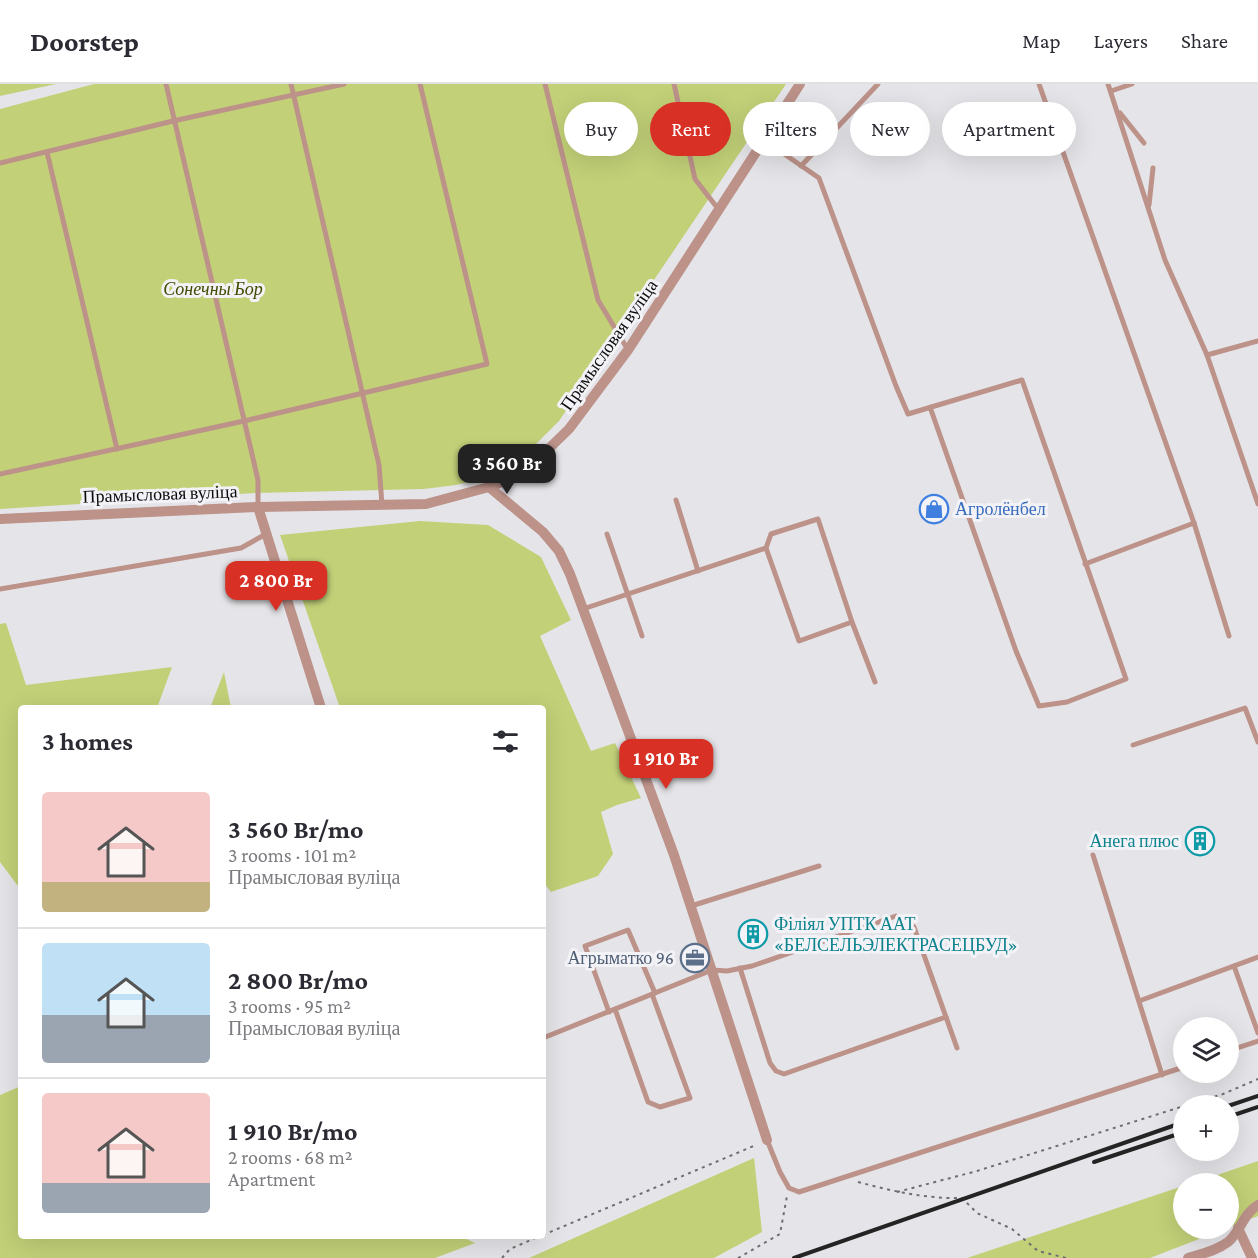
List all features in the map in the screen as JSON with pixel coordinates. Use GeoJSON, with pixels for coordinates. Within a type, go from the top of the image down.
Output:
{"type":"FeatureCollection","features":[{"type":"Feature","properties":{"kind":"street","name":"Прамысловая вуліца"},"geometry":{"type":"LineString","coordinates":[[788,102],[800,84]]}},
{"type":"Feature","properties":{"kind":"street","name":"Прамысловая вуліца"},"geometry":{"type":"LineString","coordinates":[[0,519],[258,507],[426,504],[489,487],[512,477],[569,429],[628,350],[754,156]]}},
{"type":"Feature","properties":{"kind":"street"},"geometry":{"type":"LineString","coordinates":[[489,487],[543,532],[558,551],[583,609],[674,855],[767,1140]]}},
{"type":"Feature","properties":{"kind":"street"},"geometry":{"type":"LineString","coordinates":[[258,507],[320,705]]}},
{"type":"Feature","properties":{"kind":"street"},"geometry":{"type":"LineString","coordinates":[[1239,1226],[1245,1215],[1258,1205]]}},
{"type":"Feature","properties":{"kind":"street"},"geometry":{"type":"LineString","coordinates":[[1239,1230],[1252,1258]]}},
{"type":"Feature","properties":{"kind":"street"},"geometry":{"type":"LineString","coordinates":[[1188,1258],[1217,1249],[1230,1239]]}},
{"type":"Feature","properties":{"kind":"lane"},"geometry":{"type":"LineString","coordinates":[[166,84],[258,480],[258,507]]}},
{"type":"Feature","properties":{"kind":"lane"},"geometry":{"type":"LineString","coordinates":[[291,84],[379,465],[382,505]]}},
{"type":"Feature","properties":{"kind":"lane"},"geometry":{"type":"LineString","coordinates":[[0,163],[174,121],[344,84]]}},
{"type":"Feature","properties":{"kind":"lane"},"geometry":{"type":"LineString","coordinates":[[0,474],[244,421],[488,364],[420,84]]}},
{"type":"Feature","properties":{"kind":"lane"},"geometry":{"type":"LineString","coordinates":[[546,84],[598,300],[628,350]]}},
{"type":"Feature","properties":{"kind":"lane"},"geometry":{"type":"LineString","coordinates":[[674,84],[695,178],[719,211]]}},
{"type":"Feature","properties":{"kind":"lane"},"geometry":{"type":"LineString","coordinates":[[801,166],[878,84]]}},
{"type":"Feature","properties":{"kind":"lane"},"geometry":{"type":"LineString","coordinates":[[1039,84],[1194,523],[1229,636]]}},
{"type":"Feature","properties":{"kind":"lane"},"geometry":{"type":"LineString","coordinates":[[1108,84],[1165,260],[1207,355],[1258,504]]}},
{"type":"Feature","properties":{"kind":"lane"},"geometry":{"type":"LineString","coordinates":[[1111,91],[1132,84]]}},
{"type":"Feature","properties":{"kind":"lane"},"geometry":{"type":"LineString","coordinates":[[1117,109],[1144,143]]}},
{"type":"Feature","properties":{"kind":"lane"},"geometry":{"type":"LineString","coordinates":[[47,152],[117,449]]}},
{"type":"Feature","properties":{"kind":"lane"},"geometry":{"type":"LineString","coordinates":[[787,156],[819,178],[908,414],[930,407],[1022,380],[1126,679],[1066,702],[1039,706],[1012,640],[930,407]]}},
{"type":"Feature","properties":{"kind":"lane"},"geometry":{"type":"LineString","coordinates":[[1148,209],[1153,168]]}},
{"type":"Feature","properties":{"kind":"lane"},"geometry":{"type":"LineString","coordinates":[[1207,355],[1258,341]]}},
{"type":"Feature","properties":{"kind":"lane"},"geometry":{"type":"LineString","coordinates":[[676,500],[698,571]]}},
{"type":"Feature","properties":{"kind":"lane"},"geometry":{"type":"LineString","coordinates":[[852,622],[799,641],[766,548],[771,534],[818,519],[852,622],[875,682]]}},
{"type":"Feature","properties":{"kind":"lane"},"geometry":{"type":"LineString","coordinates":[[1085,564],[1194,523]]}},
{"type":"Feature","properties":{"kind":"lane"},"geometry":{"type":"LineString","coordinates":[[0,589],[241,548],[266,534]]}},
{"type":"Feature","properties":{"kind":"lane"},"geometry":{"type":"LineString","coordinates":[[608,534],[642,636]]}},
{"type":"Feature","properties":{"kind":"lane"},"geometry":{"type":"LineString","coordinates":[[583,609],[766,548]]}},
{"type":"Feature","properties":{"kind":"lane"},"geometry":{"type":"LineString","coordinates":[[1133,745],[1245,708],[1258,742]]}},
{"type":"Feature","properties":{"kind":"lane"},"geometry":{"type":"LineString","coordinates":[[1093,855],[1162,1075]]}},
{"type":"Feature","properties":{"kind":"lane"},"geometry":{"type":"LineString","coordinates":[[691,906],[819,866]]}},
{"type":"Feature","properties":{"kind":"lane"},"geometry":{"type":"LineString","coordinates":[[546,1037],[712,970],[727,971],[740,968],[896,916],[906,920],[914,927],[957,1048]]}},
{"type":"Feature","properties":{"kind":"lane"},"geometry":{"type":"LineString","coordinates":[[628,930],[653,994],[690,1098],[660,1107],[648,1102],[585,946],[628,930]]}},
{"type":"Feature","properties":{"kind":"lane"},"geometry":{"type":"LineString","coordinates":[[1138,1001],[1258,957]]}},
{"type":"Feature","properties":{"kind":"lane"},"geometry":{"type":"LineString","coordinates":[[1234,966],[1258,1033]]}},
{"type":"Feature","properties":{"kind":"lane"},"geometry":{"type":"LineString","coordinates":[[740,968],[770,1063],[776,1071],[784,1074],[946,1017]]}},
{"type":"Feature","properties":{"kind":"lane"},"geometry":{"type":"LineString","coordinates":[[1239,1047],[1258,1041]]}},
{"type":"Feature","properties":{"kind":"lane"},"geometry":{"type":"LineString","coordinates":[[767,1140],[789,1188],[799,1192],[1173,1071]]}},
{"type":"Feature","properties":{"kind":"path"},"geometry":{"type":"LineString","coordinates":[[1220,1095],[1258,1079]]}},
{"type":"Feature","properties":{"kind":"path"},"geometry":{"type":"LineString","coordinates":[[897,1192],[977,1171],[1173,1110]]}},
{"type":"Feature","properties":{"kind":"path"},"geometry":{"type":"LineString","coordinates":[[546,1233],[767,1140]]}},
{"type":"Feature","properties":{"kind":"path"},"geometry":{"type":"LineString","coordinates":[[842,1178],[897,1192],[941,1199],[962,1198],[977,1213],[1012,1229],[1038,1251],[1066,1258]]}},
{"type":"Feature","properties":{"kind":"path"},"geometry":{"type":"LineString","coordinates":[[738,1258],[780,1234],[789,1188]]}},
{"type":"Feature","properties":{"kind":"path"},"geometry":{"type":"LineString","coordinates":[[502,1258],[510,1249],[533,1239]]}},
{"type":"Feature","properties":{"kind":"green space"},"geometry":{"type":"Polygon","coordinates":[[[0,84],[56,84],[0,96],[0,84]]]}},
{"type":"Feature","properties":{"kind":"green space","name":"Сонечны Бор"},"geometry":{"type":"Polygon","coordinates":[[[94,84],[786,84],[774,102],[743,102],[743,148],[559,421],[508,467],[485,478],[424,489],[255,493],[0,509],[0,109],[94,84]]]}},
{"type":"Feature","properties":{"kind":"green space"},"geometry":{"type":"Polygon","coordinates":[[[420,521],[488,525],[541,557],[571,620],[540,636],[591,751],[615,743],[641,798],[601,812],[613,854],[598,876],[551,892],[546,886],[546,705],[339,705],[280,535],[420,521]]]}},
{"type":"Feature","properties":{"kind":"green space"},"geometry":{"type":"Polygon","coordinates":[[[6,623],[26,685],[172,667],[158,705],[18,705],[18,886],[0,862],[0,624],[6,623]]]}},
{"type":"Feature","properties":{"kind":"green space"},"geometry":{"type":"Polygon","coordinates":[[[224,672],[230,705],[211,705],[224,672]]]}},
{"type":"Feature","properties":{"kind":"green space"},"geometry":{"type":"Polygon","coordinates":[[[18,1087],[18,1239],[466,1239],[475,1243],[435,1258],[0,1258],[0,1095],[18,1087]]]}},
{"type":"Feature","properties":{"kind":"green space"},"geometry":{"type":"Polygon","coordinates":[[[754,1158],[762,1232],[714,1258],[529,1258],[754,1158]]]}},
{"type":"Feature","properties":{"kind":"green space"},"geometry":{"type":"Polygon","coordinates":[[[1258,1161],[1258,1216],[1239,1223],[1239,1173],[1223,1173],[1258,1161]]]}},
{"type":"Feature","properties":{"kind":"green space"},"geometry":{"type":"Polygon","coordinates":[[[1173,1189],[1173,1239],[1199,1239],[1150,1258],[967,1258],[1173,1189]]]}},
{"type":"Feature","properties":{"kind":"railway"},"geometry":{"type":"LineString","coordinates":[[1239,1102],[1258,1096]]}},
{"type":"Feature","properties":{"kind":"railway"},"geometry":{"type":"LineString","coordinates":[[1239,1113],[1258,1107]]}},
{"type":"Feature","properties":{"kind":"railway"},"geometry":{"type":"LineString","coordinates":[[794,1258],[1173,1126]]}},
{"type":"Feature","properties":{"kind":"railway"},"geometry":{"type":"LineString","coordinates":[[1094,1162],[1173,1136]]}},
{"type":"Feature","properties":{"kind":"place","name":"Агролёнбел"},"geometry":{"type":"Point","coordinates":[934,509]}},
{"type":"Feature","properties":{"kind":"place","name":"Анега плюс"},"geometry":{"type":"Point","coordinates":[1200,841]}},
{"type":"Feature","properties":{"kind":"place","name":"Філіял УПТК ААТ «БЕЛСЕЛЬЭЛЕКТРАСЕЦБУД»"},"geometry":{"type":"Point","coordinates":[753,934]}},
{"type":"Feature","properties":{"kind":"place","name":"Агрыматко 96"},"geometry":{"type":"Point","coordinates":[695,958]}}]}
